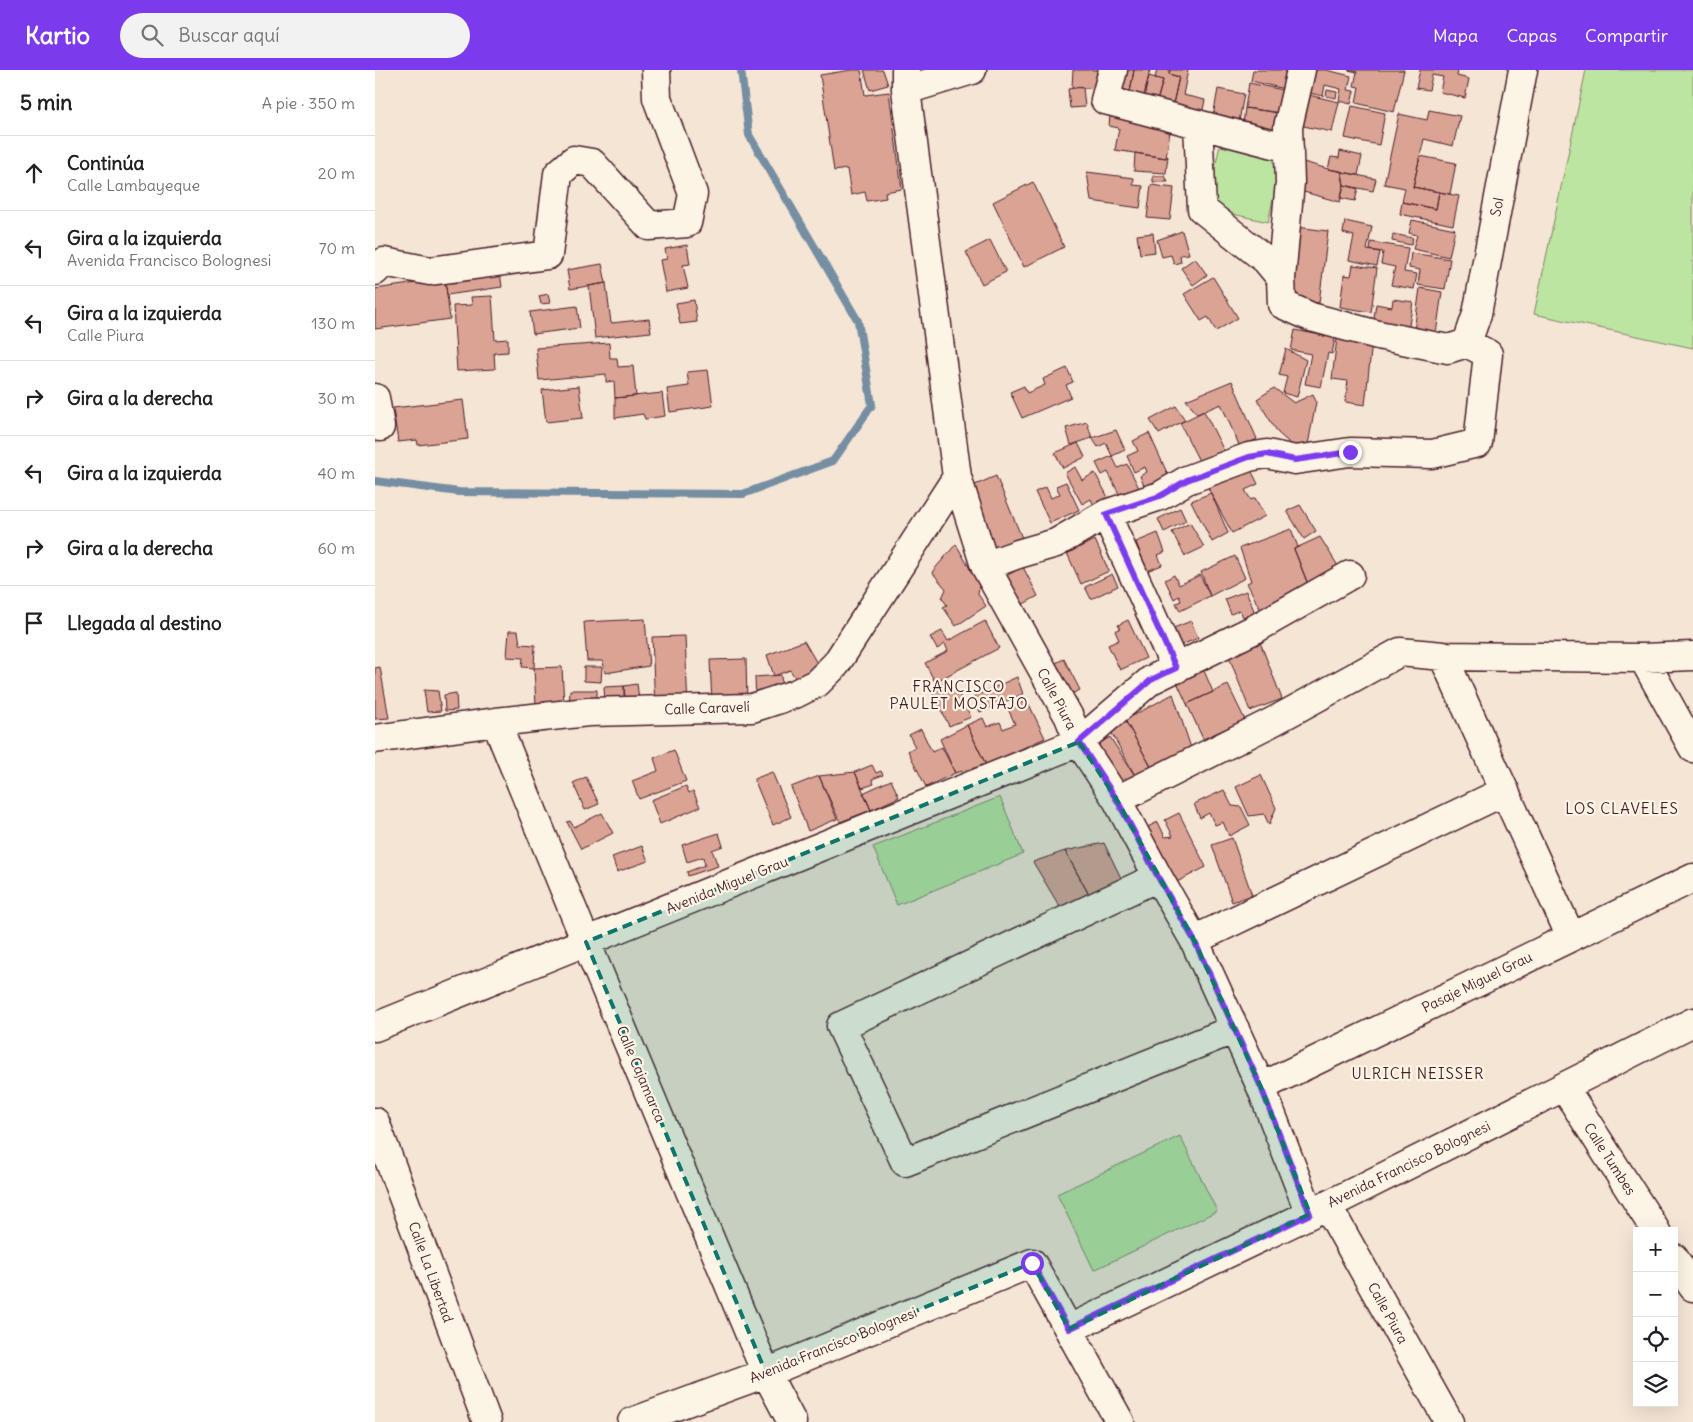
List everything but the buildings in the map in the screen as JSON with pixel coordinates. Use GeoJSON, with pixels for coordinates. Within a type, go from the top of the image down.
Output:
{"type":"FeatureCollection","features":[{"type":"Feature","properties":{"kind":"street"},"geometry":{"type":"LineString","coordinates":[[375,271],[385,262],[430,271],[548,255],[558,174],[574,160],[592,163],[649,226],[687,223],[693,194],[657,98],[656,70]]}},
{"type":"Feature","properties":{"kind":"street"},"geometry":{"type":"LineString","coordinates":[[906,80],[972,70]]}},
{"type":"Feature","properties":{"kind":"street"},"geometry":{"type":"LineString","coordinates":[[1113,70],[1105,100],[1289,148]]}},
{"type":"Feature","properties":{"kind":"street"},"geometry":{"type":"LineString","coordinates":[[985,566],[1056,543],[1106,514],[1160,496],[1187,480],[1249,457],[1267,454],[1295,460],[1350,452],[1432,454],[1478,443],[1488,354],[1467,343],[1448,349],[1378,335],[1311,317],[1282,304],[1281,278],[1290,182],[1288,127],[1301,70]]}},
{"type":"Feature","properties":{"kind":"street","name":"Sol"},"geometry":{"type":"LineString","coordinates":[[1467,343],[1477,314],[1523,70]]}},
{"type":"Feature","properties":{"kind":"street","name":"Calle Piura"},"geometry":{"type":"LineString","coordinates":[[906,80],[957,477],[985,566],[1069,717],[1079,742],[1117,800],[1194,940],[1318,1209],[1449,1422]]}},
{"type":"Feature","properties":{"kind":"street"},"geometry":{"type":"LineString","coordinates":[[1198,124],[1203,209],[1266,260],[1281,278]]}},
{"type":"Feature","properties":{"kind":"street"},"geometry":{"type":"LineString","coordinates":[[375,398],[380,427]]}},
{"type":"Feature","properties":{"kind":"street","name":"Calle Caravelí"},"geometry":{"type":"LineString","coordinates":[[375,739],[497,722],[588,712],[752,708],[795,694],[817,683],[836,664],[957,477]]}},
{"type":"Feature","properties":{"kind":"street"},"geometry":{"type":"LineString","coordinates":[[1106,514],[1176,668]]}},
{"type":"Feature","properties":{"kind":"street","name":"Avenida Miguel Grau"},"geometry":{"type":"LineString","coordinates":[[375,1027],[1079,742],[1151,680],[1255,629],[1350,575]]}},
{"type":"Feature","properties":{"kind":"street"},"geometry":{"type":"LineString","coordinates":[[1117,800],[1274,721],[1400,652],[1443,656],[1643,658],[1693,656]]}},
{"type":"Feature","properties":{"kind":"street"},"geometry":{"type":"LineString","coordinates":[[1443,656],[1571,937]]}},
{"type":"Feature","properties":{"kind":"street"},"geometry":{"type":"LineString","coordinates":[[1643,658],[1693,748]]}},
{"type":"Feature","properties":{"kind":"street","name":"Calle Cajamarca"},"geometry":{"type":"LineString","coordinates":[[497,722],[586,942],[766,1373],[792,1422]]}},
{"type":"Feature","properties":{"kind":"street"},"geometry":{"type":"LineString","coordinates":[[1194,940],[1505,791]]}},
{"type":"Feature","properties":{"kind":"street"},"geometry":{"type":"LineString","coordinates":[[1158,877],[841,1026],[905,1162],[1235,1029]]}},
{"type":"Feature","properties":{"kind":"street","name":"Pasaje Miguel Grau"},"geometry":{"type":"LineString","coordinates":[[1261,1087],[1693,878]]}},
{"type":"Feature","properties":{"kind":"street","name":"Avenida Francisco Bolognesi"},"geometry":{"type":"LineString","coordinates":[[632,1422],[766,1373],[1032,1263],[1069,1329],[1564,1088],[1693,1022]]}},
{"type":"Feature","properties":{"kind":"street","name":"Calle Tumbes"},"geometry":{"type":"LineString","coordinates":[[1564,1088],[1654,1227]]}},
{"type":"Feature","properties":{"kind":"street","name":"Calle La Libertad"},"geometry":{"type":"LineString","coordinates":[[375,1122],[487,1422]]}},
{"type":"Feature","properties":{"kind":"street"},"geometry":{"type":"LineString","coordinates":[[1678,1264],[1693,1287]]}},
{"type":"Feature","properties":{"kind":"street"},"geometry":{"type":"LineString","coordinates":[[1069,1329],[1120,1422]]}},
{"type":"Feature","properties":{"kind":"highlighted area"},"geometry":{"type":"Polygon","coordinates":[[[1079,742],[1117,800],[1194,940],[1261,1087],[1310,1214],[1069,1329],[1032,1263],[766,1373],[586,942],[1079,742]]]}},
{"type":"Feature","properties":{"kind":"green space"},"geometry":{"type":"Polygon","coordinates":[[[1586,70],[1693,70],[1693,348],[1534,314],[1586,70]]]}},
{"type":"Feature","properties":{"kind":"green space"},"geometry":{"type":"Polygon","coordinates":[[[1222,136],[1284,149],[1268,222],[1206,208],[1222,136]]]}},
{"type":"Feature","properties":{"kind":"green space"},"geometry":{"type":"Polygon","coordinates":[[[1000,797],[1023,854],[897,905],[873,847],[1000,797]]]}},
{"type":"Feature","properties":{"kind":"green space"},"geometry":{"type":"Polygon","coordinates":[[[1180,1136],[1217,1211],[1094,1270],[1057,1194],[1180,1136]]]}},
{"type":"Feature","properties":{"kind":"waterway"},"geometry":{"type":"LineString","coordinates":[[375,481],[459,492],[743,494],[833,461],[872,405],[858,321],[749,135],[741,70]]}},
{"type":"Feature","properties":{"kind":"district","name":"FRANCISCO PAULET MOSTAJO"},"geometry":{"type":"Point","coordinates":[959,694]}},
{"type":"Feature","properties":{"kind":"district","name":"LOS CLAVELES"},"geometry":{"type":"Point","coordinates":[1622,808]}},
{"type":"Feature","properties":{"kind":"district","name":"ULRICH NEISSER"},"geometry":{"type":"Point","coordinates":[1418,1073]}},
{"type":"Feature","properties":{"kind":"route"},"geometry":{"type":"LineString","coordinates":[[1032,1263],[1069,1329],[1310,1214],[1261,1087],[1194,940],[1117,800],[1079,742],[1151,680],[1176,668],[1106,514],[1160,496],[1187,480],[1249,457],[1267,454],[1295,460],[1350,452]]}}]}
